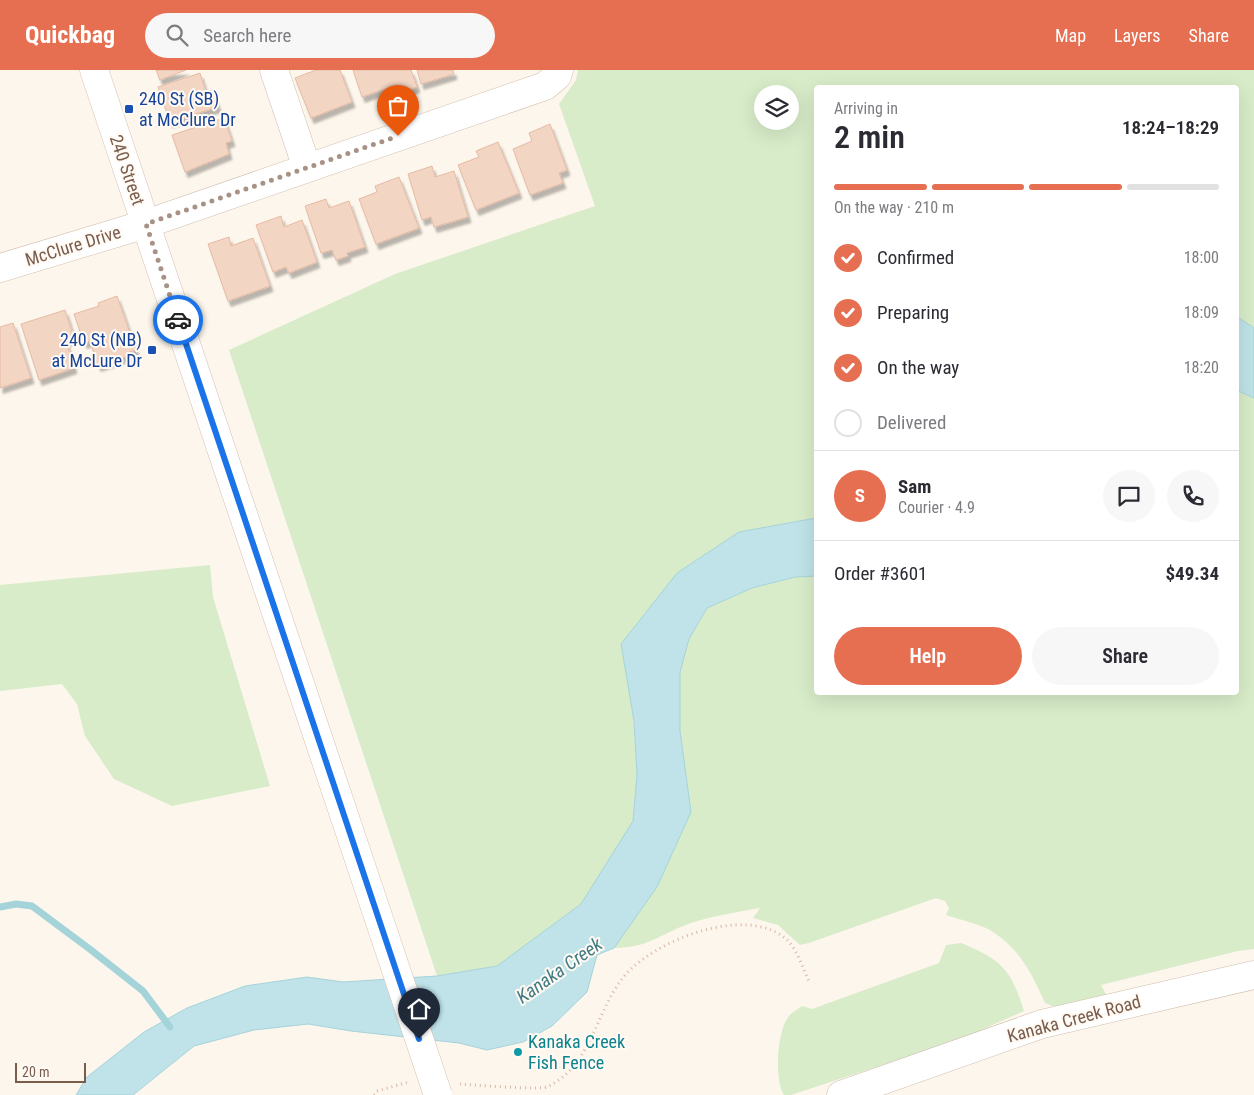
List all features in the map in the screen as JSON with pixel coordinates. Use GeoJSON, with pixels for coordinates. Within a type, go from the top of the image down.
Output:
{"type":"FeatureCollection","features":[{"type":"Feature","properties":{"kind":"street","name":"240 Street"},"geometry":{"type":"LineString","coordinates":[[94,70],[436,1087]]}},
{"type":"Feature","properties":{"kind":"street"},"geometry":{"type":"LineString","coordinates":[[274,70],[307,168]]}},
{"type":"Feature","properties":{"kind":"street","name":"McClure Drive"},"geometry":{"type":"LineString","coordinates":[[0,268],[146,224],[307,168],[552,78]]}},
{"type":"Feature","properties":{"kind":"street","name":"Kanaka Creek Road"},"geometry":{"type":"LineString","coordinates":[[842,1095],[1042,1024],[1254,975]]}},
{"type":"Feature","properties":{"kind":"path"},"geometry":{"type":"LineString","coordinates":[[374,1095],[377,1091],[399,1084],[436,1087],[545,1088],[570,1071],[584,1053],[612,994],[627,974],[664,947],[720,926],[753,925],[776,932],[793,947],[809,981]]}},
{"type":"Feature","properties":{"kind":"green space"},"geometry":{"type":"Polygon","coordinates":[[[578,70],[1254,70],[1254,328],[1239,318],[1239,85],[814,85],[814,518],[739,532],[677,573],[621,644],[634,721],[637,775],[633,822],[581,904],[497,966],[437,976],[229,350],[395,274],[595,206],[559,104],[576,80],[578,70]]]}},
{"type":"Feature","properties":{"kind":"green space"},"geometry":{"type":"Polygon","coordinates":[[[1239,391],[1254,398],[1254,949],[1238,951],[1101,985],[1107,996],[1057,1008],[1045,1003],[1024,962],[1009,945],[990,930],[946,915],[949,908],[945,901],[936,898],[800,945],[778,925],[753,918],[760,908],[699,921],[637,946],[614,948],[657,887],[691,812],[680,731],[680,672],[689,639],[707,608],[752,588],[795,577],[814,576],[814,695],[1239,695],[1239,391]]]}},
{"type":"Feature","properties":{"kind":"green space"},"geometry":{"type":"Polygon","coordinates":[[[210,565],[213,597],[270,786],[172,806],[114,779],[85,736],[77,704],[62,684],[0,691],[0,585],[210,565]]]}},
{"type":"Feature","properties":{"kind":"green space"},"geometry":{"type":"Polygon","coordinates":[[[961,943],[986,955],[1003,968],[1014,985],[1024,1011],[961,1039],[791,1095],[784,1095],[779,1078],[778,1055],[785,1023],[792,1013],[802,1006],[812,1009],[939,963],[946,945],[961,943]]]}},
{"type":"Feature","properties":{"kind":"water"},"geometry":{"type":"Polygon","coordinates":[[[1239,318],[1254,328],[1254,398],[1239,391],[1239,318]]]}},
{"type":"Feature","properties":{"kind":"water","name":"Kanaka Creek"},"geometry":{"type":"Polygon","coordinates":[[[814,518],[814,576],[795,577],[752,588],[707,608],[689,639],[680,672],[680,731],[691,812],[657,887],[614,948],[597,955],[587,992],[552,1026],[523,1042],[487,1050],[459,1043],[351,1031],[308,1024],[254,1030],[194,1046],[133,1095],[76,1095],[87,1077],[144,1032],[187,1008],[245,986],[307,977],[343,982],[437,976],[497,966],[581,904],[633,821],[637,775],[634,721],[621,644],[677,573],[739,532],[814,518]]]}},
{"type":"Feature","properties":{"kind":"building"},"geometry":{"type":"Polygon","coordinates":[[[156,70],[186,70],[160,80],[156,70]]]}},
{"type":"Feature","properties":{"kind":"building"},"geometry":{"type":"Polygon","coordinates":[[[316,70],[340,70],[352,102],[311,118],[295,78],[316,70]]]}},
{"type":"Feature","properties":{"kind":"building"},"geometry":{"type":"Polygon","coordinates":[[[353,70],[411,70],[417,87],[388,97],[385,89],[362,97],[353,70]]]}},
{"type":"Feature","properties":{"kind":"building"},"geometry":{"type":"Polygon","coordinates":[[[417,70],[453,70],[454,74],[421,84],[417,70]]]}},
{"type":"Feature","properties":{"kind":"building"},"geometry":{"type":"Polygon","coordinates":[[[200,73],[206,92],[213,90],[218,107],[170,122],[158,87],[200,73]]]}},
{"type":"Feature","properties":{"kind":"building"},"geometry":{"type":"Polygon","coordinates":[[[224,118],[232,141],[226,143],[229,154],[185,172],[172,135],[224,118]]]}},
{"type":"Feature","properties":{"kind":"building"},"geometry":{"type":"Polygon","coordinates":[[[550,124],[567,170],[559,173],[563,183],[530,195],[513,149],[532,141],[529,133],[550,124]]]}},
{"type":"Feature","properties":{"kind":"building"},"geometry":{"type":"Polygon","coordinates":[[[498,142],[519,193],[476,210],[458,165],[479,157],[476,151],[498,142]]]}},
{"type":"Feature","properties":{"kind":"building"},"geometry":{"type":"Polygon","coordinates":[[[432,166],[435,177],[454,171],[468,217],[434,227],[431,217],[422,220],[408,174],[432,166]]]}},
{"type":"Feature","properties":{"kind":"building"},"geometry":{"type":"Polygon","coordinates":[[[399,177],[419,228],[376,244],[359,199],[377,192],[375,186],[399,177]]]}},
{"type":"Feature","properties":{"kind":"building"},"geometry":{"type":"Polygon","coordinates":[[[326,199],[329,208],[349,201],[365,247],[347,253],[348,256],[336,260],[332,250],[321,253],[305,206],[326,199]]]}},
{"type":"Feature","properties":{"kind":"building"},"geometry":{"type":"Polygon","coordinates":[[[281,216],[284,227],[302,220],[317,262],[289,273],[286,267],[273,272],[256,225],[281,216]]]}},
{"type":"Feature","properties":{"kind":"building"},"geometry":{"type":"Polygon","coordinates":[[[229,237],[231,246],[253,238],[270,286],[228,301],[208,244],[229,237]]]}},
{"type":"Feature","properties":{"kind":"building"},"geometry":{"type":"Polygon","coordinates":[[[117,296],[136,350],[127,353],[128,356],[98,366],[90,341],[84,343],[74,314],[99,306],[98,303],[117,296]]]}},
{"type":"Feature","properties":{"kind":"building"},"geometry":{"type":"Polygon","coordinates":[[[65,310],[74,338],[66,341],[74,368],[39,380],[21,324],[65,310]]]}},
{"type":"Feature","properties":{"kind":"building"},"geometry":{"type":"Polygon","coordinates":[[[13,323],[31,378],[0,388],[0,327],[13,323]]]}},
{"type":"Feature","properties":{"kind":"waterway"},"geometry":{"type":"LineString","coordinates":[[0,907],[16,904],[32,906],[143,991],[170,1027]]}},
{"type":"Feature","properties":{"kind":"way so far"},"geometry":{"type":"LineString","coordinates":[[178,320],[146,224],[398,136]]}},
{"type":"Feature","properties":{"kind":"place","name":"240 St (SB) at McClure Dr"},"geometry":{"type":"Point","coordinates":[129,109]}},
{"type":"Feature","properties":{"kind":"place","name":"240 St (NB) at McLure Dr"},"geometry":{"type":"Point","coordinates":[152,350]}},
{"type":"Feature","properties":{"kind":"place","name":"Kanaka Creek Fish Fence"},"geometry":{"type":"Point","coordinates":[518,1052]}},
{"type":"Feature","properties":{"kind":"route"},"geometry":{"type":"LineString","coordinates":[[178,320],[419,1039]]}}]}
